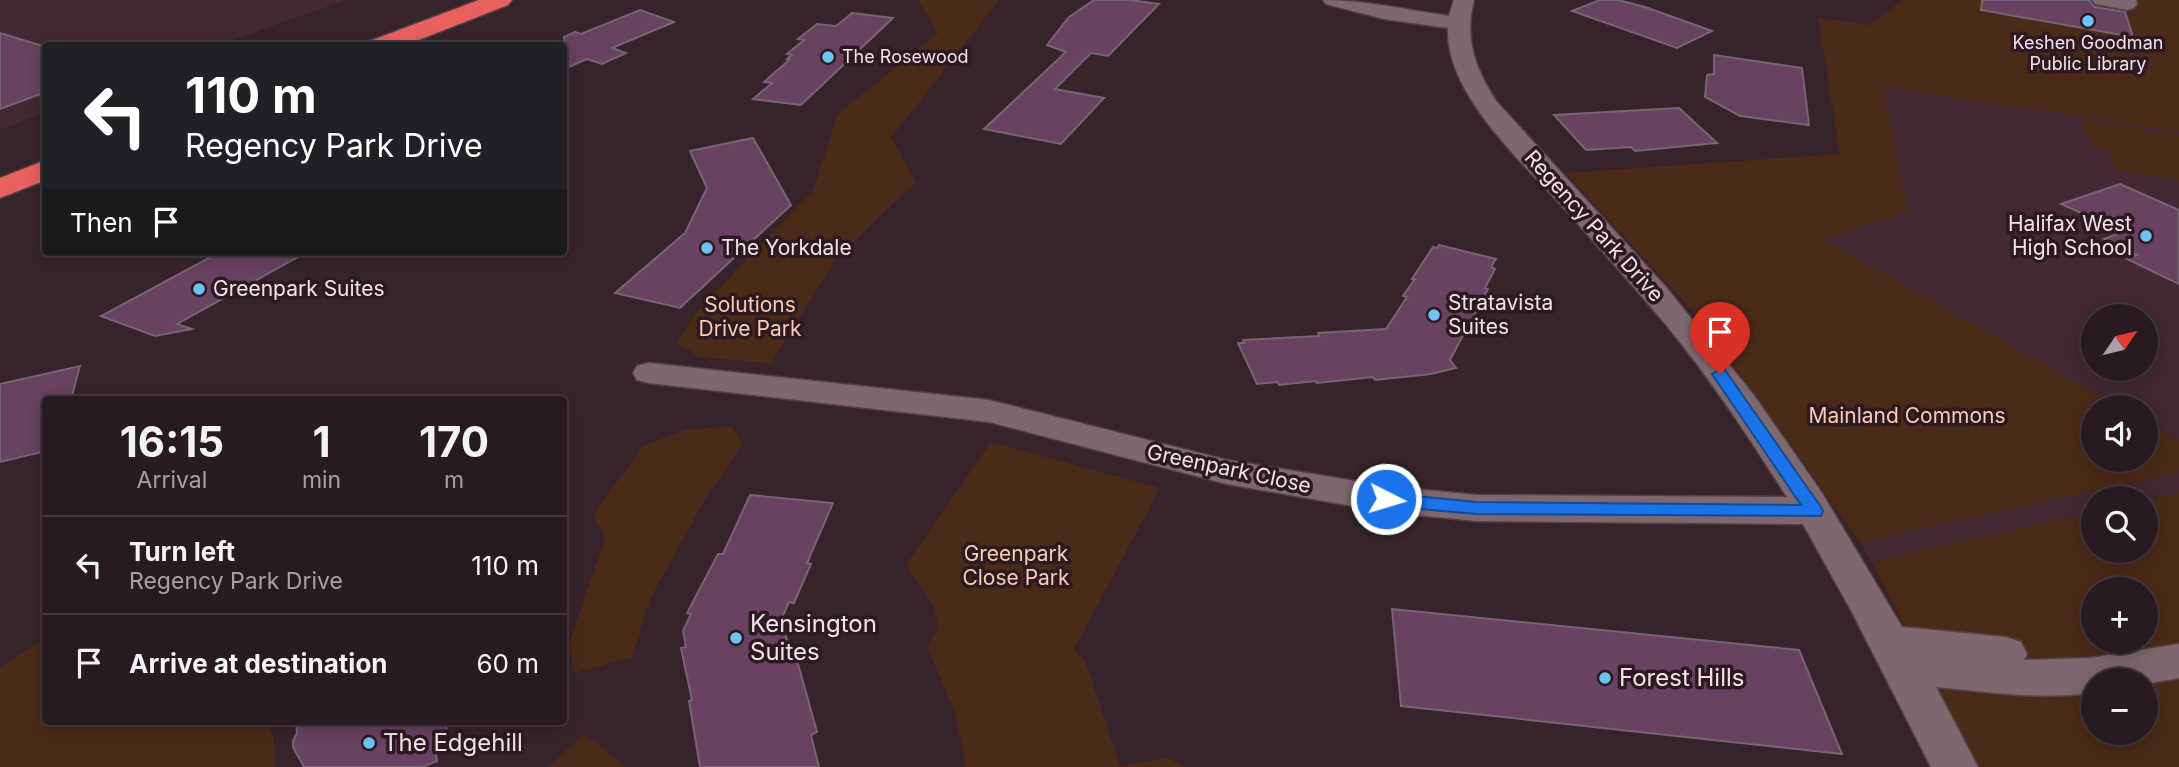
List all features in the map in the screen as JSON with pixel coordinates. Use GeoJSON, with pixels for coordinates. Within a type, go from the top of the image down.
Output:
{"type":"FeatureCollection","features":[{"type":"Feature","properties":{"kind":"highway"},"geometry":{"type":"LineString","coordinates":[[371,42],[406,22],[466,0]]}},
{"type":"Feature","properties":{"kind":"highway"},"geometry":{"type":"LineString","coordinates":[[372,42],[500,0]]}},
{"type":"Feature","properties":{"kind":"highway"},"geometry":{"type":"LineString","coordinates":[[0,189],[42,171]]}},
{"type":"Feature","properties":{"kind":"highway"},"geometry":{"type":"LineString","coordinates":[[0,205],[42,188]]}},
{"type":"Feature","properties":{"kind":"street"},"geometry":{"type":"LineString","coordinates":[[1333,0],[1384,13],[1460,11]]}},
{"type":"Feature","properties":{"kind":"street"},"geometry":{"type":"LineString","coordinates":[[2102,0],[2127,4],[2126,0]]}},
{"type":"Feature","properties":{"kind":"street","name":"Regency Park Drive"},"geometry":{"type":"LineString","coordinates":[[1460,11],[1456,38],[1460,57],[1475,88],[1494,115],[1628,260],[1706,355],[1814,511],[1896,654],[1955,767]]}},
{"type":"Feature","properties":{"kind":"street","name":"Greenpark Close"},"geometry":{"type":"LineString","coordinates":[[649,373],[989,411],[1227,472],[1386,499],[1476,508],[1814,511]]}},
{"type":"Feature","properties":{"kind":"street"},"geometry":{"type":"LineString","coordinates":[[1896,654],[2021,678],[2090,676],[2179,660]]}},
{"type":"Feature","properties":{"kind":"shaded area"},"geometry":{"type":"Polygon","coordinates":[[[0,0],[346,0],[227,42],[42,42],[42,113],[0,130],[0,0]]]}},
{"type":"Feature","properties":{"kind":"shaded area","name":"Halifax West High School"},"geometry":{"type":"Polygon","coordinates":[[[1882,87],[2179,131],[2179,441],[2158,429],[2158,395],[2098,395],[1823,239],[1908,213],[1882,87]]]}},
{"type":"Feature","properties":{"kind":"shaded area"},"geometry":{"type":"Polygon","coordinates":[[[2179,472],[2179,493],[2158,497],[2158,486],[2115,486],[2179,472]]]}},
{"type":"Feature","properties":{"kind":"shaded area"},"geometry":{"type":"Polygon","coordinates":[[[2081,494],[2081,515],[1872,562],[1860,542],[2081,494]]]}},
{"type":"Feature","properties":{"kind":"green space","name":"Solutions Drive Park"},"geometry":{"type":"Polygon","coordinates":[[[918,0],[999,0],[891,138],[916,182],[836,259],[771,363],[698,357],[676,344],[698,310],[813,191],[838,114],[938,33],[918,0]]]}},
{"type":"Feature","properties":{"kind":"green space","name":"Mainland Commons"},"geometry":{"type":"Polygon","coordinates":[[[1903,0],[2179,0],[2179,131],[1883,87],[1908,213],[1823,239],[2098,395],[2081,395],[2081,472],[2158,472],[2158,429],[2179,441],[2179,472],[2115,486],[2081,486],[2081,494],[1860,542],[1708,328],[1566,173],[1840,154],[1818,18],[1870,25],[1903,0]]]}},
{"type":"Feature","properties":{"kind":"green space"},"geometry":{"type":"Polygon","coordinates":[[[2081,119],[2179,135],[2179,181],[2118,170],[2109,150],[2092,147],[2081,119]]]}},
{"type":"Feature","properties":{"kind":"green space"},"geometry":{"type":"Polygon","coordinates":[[[731,426],[743,444],[704,501],[650,599],[632,657],[575,673],[568,648],[605,538],[593,515],[643,446],[685,430],[731,426]]]}},
{"type":"Feature","properties":{"kind":"green space","name":"Greenpark Close Park"},"geometry":{"type":"Polygon","coordinates":[[[991,442],[1160,488],[1074,649],[1086,663],[1120,766],[1168,758],[1185,767],[966,767],[955,712],[927,647],[938,628],[934,606],[906,565],[991,442]]]}},
{"type":"Feature","properties":{"kind":"green space"},"geometry":{"type":"Polygon","coordinates":[[[2179,493],[2179,767],[1977,767],[1872,562],[2081,515],[2081,563],[2158,563],[2158,497],[2179,493]]]}},
{"type":"Feature","properties":{"kind":"green space"},"geometry":{"type":"Polygon","coordinates":[[[42,641],[42,725],[267,725],[273,736],[275,767],[0,767],[0,667],[42,641]]]}},
{"type":"Feature","properties":{"kind":"green space"},"geometry":{"type":"Polygon","coordinates":[[[585,734],[626,767],[548,767],[585,734]]]}},
{"type":"Feature","properties":{"kind":"building"},"geometry":{"type":"Polygon","coordinates":[[[1094,0],[1130,0],[1159,4],[1108,56],[1091,53],[1055,89],[1104,98],[1061,144],[984,129],[1066,52],[1047,45],[1069,17],[1094,0]]]}},
{"type":"Feature","properties":{"kind":"building"},"geometry":{"type":"Polygon","coordinates":[[[1600,0],[1618,0],[1645,7],[1712,31],[1677,48],[1572,11],[1600,0]]]}},
{"type":"Feature","properties":{"kind":"building","name":"Keshen Goodman Public Library"},"geometry":{"type":"Polygon","coordinates":[[[1982,0],[2089,0],[2095,7],[2125,12],[2133,37],[1981,10],[1982,0]]]}},
{"type":"Feature","properties":{"kind":"building"},"geometry":{"type":"Polygon","coordinates":[[[640,10],[674,22],[612,48],[626,53],[602,64],[587,59],[567,68],[567,42],[564,42],[564,37],[575,32],[581,34],[640,10]]]}},
{"type":"Feature","properties":{"kind":"building","name":"The Rosewood"},"geometry":{"type":"Polygon","coordinates":[[[852,13],[893,18],[801,105],[753,99],[772,83],[764,82],[789,60],[787,59],[792,55],[787,54],[804,40],[798,39],[817,24],[836,26],[852,13]]]}},
{"type":"Feature","properties":{"kind":"building"},"geometry":{"type":"Polygon","coordinates":[[[0,33],[42,46],[42,93],[0,109],[0,33]]]}},
{"type":"Feature","properties":{"kind":"building"},"geometry":{"type":"Polygon","coordinates":[[[1714,55],[1802,68],[1809,125],[1740,116],[1705,97],[1707,75],[1714,74],[1714,55]]]}},
{"type":"Feature","properties":{"kind":"building"},"geometry":{"type":"Polygon","coordinates":[[[1679,108],[1717,143],[1635,151],[1631,147],[1586,150],[1554,115],[1679,108]]]}},
{"type":"Feature","properties":{"kind":"building","name":"The Yorkdale"},"geometry":{"type":"Polygon","coordinates":[[[753,138],[791,205],[680,308],[615,293],[685,233],[707,188],[690,151],[753,138]]]}},
{"type":"Feature","properties":{"kind":"building","name":"Halifax West High School"},"geometry":{"type":"Polygon","coordinates":[[[2120,184],[2179,210],[2179,284],[2127,259],[2137,255],[2104,239],[2123,232],[2061,204],[2120,184]]]}},
{"type":"Feature","properties":{"kind":"building","name":"Stratavista Suites"},"geometry":{"type":"Polygon","coordinates":[[[1439,245],[1496,259],[1491,267],[1495,269],[1485,288],[1488,289],[1450,360],[1456,368],[1431,374],[1375,380],[1373,377],[1317,383],[1257,384],[1238,343],[1244,343],[1243,340],[1386,329],[1407,297],[1403,296],[1415,279],[1412,279],[1433,247],[1437,248],[1439,245]]]}},
{"type":"Feature","properties":{"kind":"building","name":"Greenpark Suites"},"geometry":{"type":"Polygon","coordinates":[[[213,256],[300,256],[177,324],[192,329],[155,336],[101,316],[213,256]]]}},
{"type":"Feature","properties":{"kind":"building"},"geometry":{"type":"Polygon","coordinates":[[[80,366],[72,396],[42,396],[42,452],[0,462],[0,384],[80,366]]]}},
{"type":"Feature","properties":{"kind":"building","name":"Kensington Suites"},"geometry":{"type":"Polygon","coordinates":[[[750,495],[833,503],[807,563],[811,564],[794,603],[789,602],[781,620],[789,647],[793,646],[817,732],[811,735],[819,767],[700,767],[689,701],[692,700],[681,648],[686,647],[683,631],[691,614],[687,613],[718,554],[723,554],[750,495]]]}},
{"type":"Feature","properties":{"kind":"building","name":"Forest Hills"},"geometry":{"type":"Polygon","coordinates":[[[1392,609],[1799,650],[1842,754],[1401,706],[1392,609]]]}},
{"type":"Feature","properties":{"kind":"building","name":"The Edgehill"},"geometry":{"type":"Polygon","coordinates":[[[296,725],[445,725],[448,734],[442,745],[435,748],[437,761],[422,767],[304,767],[293,747],[296,725]]]}},
{"type":"Feature","properties":{"kind":"place","name":"Keshen Goodman Public Library"},"geometry":{"type":"Point","coordinates":[2088,21]}},
{"type":"Feature","properties":{"kind":"place","name":"The Rosewood"},"geometry":{"type":"Point","coordinates":[828,57]}},
{"type":"Feature","properties":{"kind":"place","name":"Halifax West High School"},"geometry":{"type":"Point","coordinates":[2146,236]}},
{"type":"Feature","properties":{"kind":"place","name":"The Yorkdale"},"geometry":{"type":"Point","coordinates":[707,248]}},
{"type":"Feature","properties":{"kind":"place","name":"Greenpark Suites"},"geometry":{"type":"Point","coordinates":[199,289]}},
{"type":"Feature","properties":{"kind":"place","name":"Stratavista Suites"},"geometry":{"type":"Point","coordinates":[1434,315]}},
{"type":"Feature","properties":{"kind":"place","name":"Kensington Suites"},"geometry":{"type":"Point","coordinates":[736,638]}},
{"type":"Feature","properties":{"kind":"place","name":"Forest Hills"},"geometry":{"type":"Point","coordinates":[1605,678]}},
{"type":"Feature","properties":{"kind":"place","name":"The Edgehill"},"geometry":{"type":"Point","coordinates":[369,743]}},
{"type":"Feature","properties":{"kind":"route"},"geometry":{"type":"LineString","coordinates":[[1386,499],[1476,508],[1814,511],[1720,374]]}}]}
